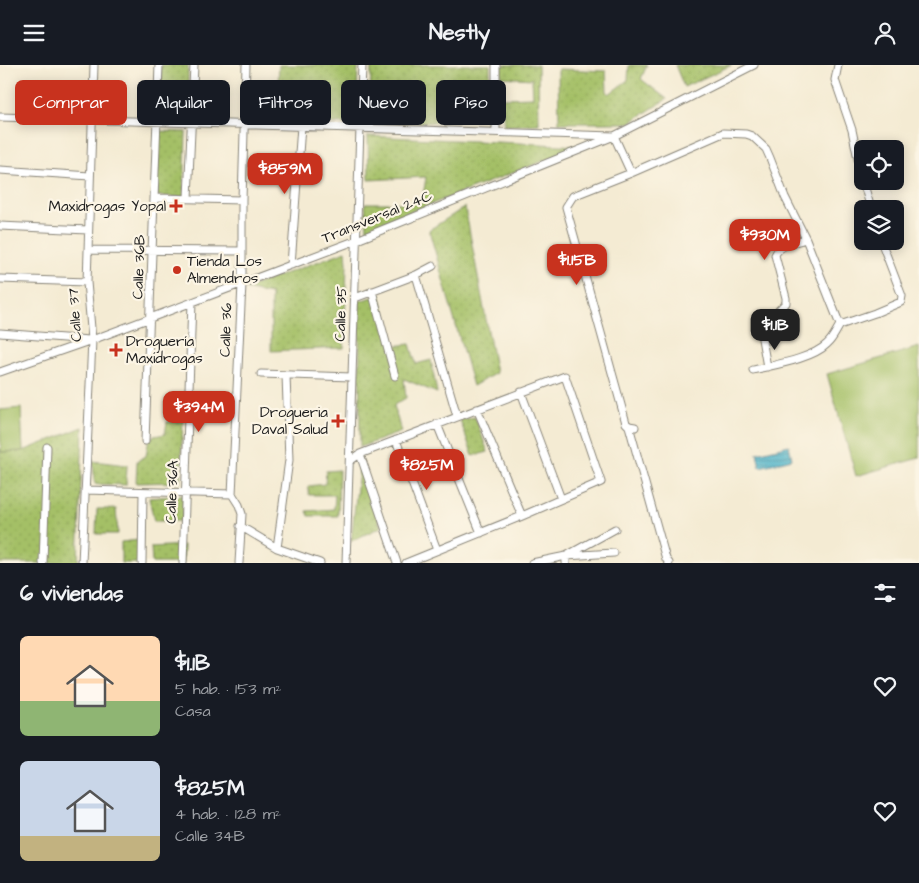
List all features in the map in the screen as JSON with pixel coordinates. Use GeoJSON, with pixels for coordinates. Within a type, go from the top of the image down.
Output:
{"type":"FeatureCollection","features":[{"type":"Feature","properties":{"kind":"street","name":"Calle 37"},"geometry":{"type":"LineString","coordinates":[[93,80],[94,65]]}},
{"type":"Feature","properties":{"kind":"street","name":"Calle 36B"},"geometry":{"type":"LineString","coordinates":[[159,65],[159,80]]}},
{"type":"Feature","properties":{"kind":"street"},"geometry":{"type":"LineString","coordinates":[[193,80],[194,65]]}},
{"type":"Feature","properties":{"kind":"street","name":"Calle 36"},"geometry":{"type":"LineString","coordinates":[[245,80],[246,65]]}},
{"type":"Feature","properties":{"kind":"street","name":"Calle 35"},"geometry":{"type":"LineString","coordinates":[[346,563],[362,65]]}},
{"type":"Feature","properties":{"kind":"street"},"geometry":{"type":"LineString","coordinates":[[496,65],[496,132]]}},
{"type":"Feature","properties":{"kind":"street","name":"Transversal 24C"},"geometry":{"type":"LineString","coordinates":[[0,372],[92,340],[357,240],[614,136],[754,65]]}},
{"type":"Feature","properties":{"kind":"street"},"geometry":{"type":"LineString","coordinates":[[838,65],[835,80],[854,140]]}},
{"type":"Feature","properties":{"kind":"street"},"geometry":{"type":"LineString","coordinates":[[0,117],[15,117]]}},
{"type":"Feature","properties":{"kind":"street","name":"Calle 37"},"geometry":{"type":"LineString","coordinates":[[82,563],[92,340],[87,282],[92,125]]}},
{"type":"Feature","properties":{"kind":"street","name":"Calle 36B"},"geometry":{"type":"LineString","coordinates":[[145,441],[158,125]]}},
{"type":"Feature","properties":{"kind":"street"},"geometry":{"type":"LineString","coordinates":[[188,198],[191,125]]}},
{"type":"Feature","properties":{"kind":"street","name":"Calle 36"},"geometry":{"type":"LineString","coordinates":[[239,563],[242,514],[239,505],[232,495],[242,284],[243,125]]}},
{"type":"Feature","properties":{"kind":"street"},"geometry":{"type":"LineString","coordinates":[[272,125],[614,136],[631,173]]}},
{"type":"Feature","properties":{"kind":"street"},"geometry":{"type":"LineString","coordinates":[[291,265],[301,126]]}},
{"type":"Feature","properties":{"kind":"street"},"geometry":{"type":"LineString","coordinates":[[669,563],[666,559],[632,427],[626,423],[566,207],[573,197],[723,133],[752,136],[766,149],[785,197],[806,239],[840,325]]}},
{"type":"Feature","properties":{"kind":"street"},"geometry":{"type":"LineString","coordinates":[[0,170],[90,176]]}},
{"type":"Feature","properties":{"kind":"street"},"geometry":{"type":"LineString","coordinates":[[155,198],[242,200]]}},
{"type":"Feature","properties":{"kind":"street"},"geometry":{"type":"LineString","coordinates":[[0,226],[88,230]]}},
{"type":"Feature","properties":{"kind":"street"},"geometry":{"type":"LineString","coordinates":[[771,318],[786,303],[775,255],[776,251],[806,239]]}},
{"type":"Feature","properties":{"kind":"street"},"geometry":{"type":"LineString","coordinates":[[88,250],[242,251]]}},
{"type":"Feature","properties":{"kind":"street"},"geometry":{"type":"LineString","coordinates":[[753,370],[795,360],[821,349],[831,339],[840,325],[901,302],[902,296],[884,250]]}},
{"type":"Feature","properties":{"kind":"street"},"geometry":{"type":"LineString","coordinates":[[355,298],[416,275],[433,266]]}},
{"type":"Feature","properties":{"kind":"street"},"geometry":{"type":"LineString","coordinates":[[416,275],[457,417]]}},
{"type":"Feature","properties":{"kind":"street"},"geometry":{"type":"LineString","coordinates":[[0,279],[87,282]]}},
{"type":"Feature","properties":{"kind":"street"},"geometry":{"type":"LineString","coordinates":[[372,291],[395,377]]}},
{"type":"Feature","properties":{"kind":"street","name":"Calle 36A"},"geometry":{"type":"LineString","coordinates":[[183,563],[192,301]]}},
{"type":"Feature","properties":{"kind":"street"},"geometry":{"type":"LineString","coordinates":[[0,333],[92,340]]}},
{"type":"Feature","properties":{"kind":"street"},"geometry":{"type":"LineString","coordinates":[[762,339],[767,367]]}},
{"type":"Feature","properties":{"kind":"street"},"geometry":{"type":"LineString","coordinates":[[261,374],[352,377]]}},
{"type":"Feature","properties":{"kind":"street"},"geometry":{"type":"LineString","coordinates":[[277,548],[289,460],[286,375]]}},
{"type":"Feature","properties":{"kind":"street"},"geometry":{"type":"LineString","coordinates":[[350,461],[360,454],[565,376],[601,482],[406,563]]}},
{"type":"Feature","properties":{"kind":"street"},"geometry":{"type":"LineString","coordinates":[[521,392],[562,499]]}},
{"type":"Feature","properties":{"kind":"street"},"geometry":{"type":"LineString","coordinates":[[477,409],[522,516]]}},
{"type":"Feature","properties":{"kind":"street"},"geometry":{"type":"LineString","coordinates":[[437,424],[481,533]]}},
{"type":"Feature","properties":{"kind":"street"},"geometry":{"type":"LineString","coordinates":[[396,440],[437,550]]}},
{"type":"Feature","properties":{"kind":"street"},"geometry":{"type":"LineString","coordinates":[[44,563],[48,447]]}},
{"type":"Feature","properties":{"kind":"street"},"geometry":{"type":"LineString","coordinates":[[360,454],[397,563]]}},
{"type":"Feature","properties":{"kind":"street"},"geometry":{"type":"LineString","coordinates":[[85,490],[232,495]]}},
{"type":"Feature","properties":{"kind":"street"},"geometry":{"type":"LineString","coordinates":[[142,563],[143,492]]}},
{"type":"Feature","properties":{"kind":"street"},"geometry":{"type":"LineString","coordinates":[[240,526],[277,548],[320,563]]}},
{"type":"Feature","properties":{"kind":"street"},"geometry":{"type":"LineString","coordinates":[[566,559],[615,529]]}},
{"type":"Feature","properties":{"kind":"street"},"geometry":{"type":"LineString","coordinates":[[532,563],[614,553]]}},
{"type":"Feature","properties":{"kind":"green space"},"geometry":{"type":"Polygon","coordinates":[[[161,65],[188,65],[188,80],[161,80],[161,65]]]}},
{"type":"Feature","properties":{"kind":"green space"},"geometry":{"type":"Polygon","coordinates":[[[279,65],[358,65],[357,80],[341,80],[341,124],[331,123],[331,80],[278,80],[279,65]]]}},
{"type":"Feature","properties":{"kind":"green space"},"geometry":{"type":"Polygon","coordinates":[[[371,65],[490,65],[490,80],[436,80],[436,122],[426,122],[426,80],[371,80],[371,65]]]}},
{"type":"Feature","properties":{"kind":"green space"},"geometry":{"type":"Polygon","coordinates":[[[502,65],[538,65],[539,124],[504,126],[506,125],[506,98],[533,97],[532,79],[501,77],[502,65]]]}},
{"type":"Feature","properties":{"kind":"green space"},"geometry":{"type":"Polygon","coordinates":[[[629,65],[647,65],[641,79],[667,99],[629,123],[559,123],[558,69],[606,71],[607,91],[609,94],[628,80],[629,65]]]}},
{"type":"Feature","properties":{"kind":"green space"},"geometry":{"type":"Polygon","coordinates":[[[675,65],[732,65],[684,87],[675,65]]]}},
{"type":"Feature","properties":{"kind":"green space"},"geometry":{"type":"Polygon","coordinates":[[[159,131],[186,132],[184,197],[157,196],[159,131]]]}},
{"type":"Feature","properties":{"kind":"green space"},"geometry":{"type":"Polygon","coordinates":[[[368,136],[582,146],[367,229],[365,203],[422,203],[426,177],[369,180],[368,136]]]}},
{"type":"Feature","properties":{"kind":"green space"},"geometry":{"type":"Polygon","coordinates":[[[465,207],[496,373],[473,386],[429,230],[465,207]]]}},
{"type":"Feature","properties":{"kind":"green space"},"geometry":{"type":"Polygon","coordinates":[[[346,251],[344,348],[271,351],[271,294],[244,289],[346,251]]]}},
{"type":"Feature","properties":{"kind":"green space"},"geometry":{"type":"Polygon","coordinates":[[[380,295],[393,346],[410,344],[416,364],[431,360],[437,393],[404,379],[406,398],[394,405],[401,432],[360,447],[359,301],[380,295]]]}},
{"type":"Feature","properties":{"kind":"green space"},"geometry":{"type":"Polygon","coordinates":[[[919,347],[919,458],[856,476],[827,374],[919,347]]]}},
{"type":"Feature","properties":{"kind":"green space"},"geometry":{"type":"Polygon","coordinates":[[[21,408],[23,451],[1,452],[0,410],[21,408]]]}},
{"type":"Feature","properties":{"kind":"green space"},"geometry":{"type":"Polygon","coordinates":[[[475,417],[488,452],[473,456],[460,420],[475,417]]]}},
{"type":"Feature","properties":{"kind":"green space"},"geometry":{"type":"Polygon","coordinates":[[[183,421],[180,482],[136,483],[137,461],[146,456],[149,437],[165,434],[167,422],[183,421]]]}},
{"type":"Feature","properties":{"kind":"green space"},"geometry":{"type":"Polygon","coordinates":[[[83,427],[78,563],[0,563],[0,448],[1,452],[23,451],[83,427]]]}},
{"type":"Feature","properties":{"kind":"green space"},"geometry":{"type":"Polygon","coordinates":[[[93,461],[127,465],[126,485],[95,484],[93,461]]]}},
{"type":"Feature","properties":{"kind":"green space"},"geometry":{"type":"Polygon","coordinates":[[[360,461],[381,527],[351,541],[360,461]]]}},
{"type":"Feature","properties":{"kind":"green space"},"geometry":{"type":"Polygon","coordinates":[[[339,470],[338,516],[309,516],[307,511],[334,509],[335,495],[309,495],[308,486],[325,484],[326,471],[339,470]]]}},
{"type":"Feature","properties":{"kind":"green space"},"geometry":{"type":"Polygon","coordinates":[[[183,495],[183,521],[154,521],[149,498],[183,495]]]}},
{"type":"Feature","properties":{"kind":"green space"},"geometry":{"type":"Polygon","coordinates":[[[97,509],[116,509],[118,534],[96,534],[97,509]]]}},
{"type":"Feature","properties":{"kind":"green space"},"geometry":{"type":"Polygon","coordinates":[[[139,540],[141,563],[121,563],[121,542],[139,540]]]}},
{"type":"Feature","properties":{"kind":"green space"},"geometry":{"type":"Polygon","coordinates":[[[184,545],[183,563],[152,563],[151,547],[184,545]]]}},
{"type":"Feature","properties":{"kind":"water"},"geometry":{"type":"Polygon","coordinates":[[[789,445],[792,459],[760,467],[757,453],[789,445]]]}},
{"type":"Feature","properties":{"kind":"place","name":"Maxidrogas Yopal"},"geometry":{"type":"Point","coordinates":[176,206]}},
{"type":"Feature","properties":{"kind":"place","name":"Tienda Los Almendros"},"geometry":{"type":"Point","coordinates":[177,270]}},
{"type":"Feature","properties":{"kind":"place","name":"Droguería Maxidrogas"},"geometry":{"type":"Point","coordinates":[116,350]}},
{"type":"Feature","properties":{"kind":"place","name":"Drogueria Daval Salud"},"geometry":{"type":"Point","coordinates":[338,421]}}]}
